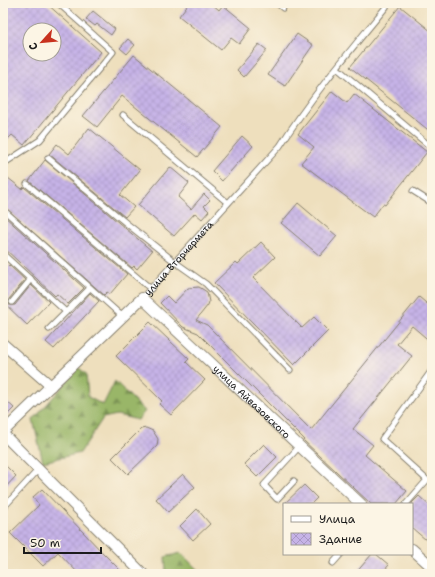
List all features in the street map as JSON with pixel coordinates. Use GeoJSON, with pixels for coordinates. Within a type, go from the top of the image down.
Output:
{"type":"FeatureCollection","features":[{"type":"Feature","properties":{"kind":"street","name":"улица Вторчермета"},"geometry":{"type":"LineString","coordinates":[[3,433],[142,298]]}},
{"type":"Feature","properties":{"kind":"street","name":"улица Айвазовского"},"geometry":{"type":"LineString","coordinates":[[142,298],[360,503]]}},
{"type":"Feature","properties":{"kind":"street"},"geometry":{"type":"LineString","coordinates":[[3,344],[52,386]]}},
{"type":"Feature","properties":{"kind":"street"},"geometry":{"type":"LineString","coordinates":[[3,433],[38,470],[143,574]]}},
{"type":"Feature","properties":{"kind":"street"},"geometry":{"type":"LineString","coordinates":[[413,550],[432,567]]}},
{"type":"Feature","properties":{"kind":"lane"},"geometry":{"type":"LineString","coordinates":[[3,164],[40,140],[113,52],[58,3]]}},
{"type":"Feature","properties":{"kind":"lane"},"geometry":{"type":"LineString","coordinates":[[276,3],[283,8]]}},
{"type":"Feature","properties":{"kind":"lane","name":"улица Вторчермета"},"geometry":{"type":"LineString","coordinates":[[142,298],[280,146],[292,126],[336,68],[386,8]]}},
{"type":"Feature","properties":{"kind":"lane"},"geometry":{"type":"LineString","coordinates":[[336,68],[432,148]]}},
{"type":"Feature","properties":{"kind":"lane"},"geometry":{"type":"LineString","coordinates":[[123,115],[228,204]]}},
{"type":"Feature","properties":{"kind":"lane"},"geometry":{"type":"LineString","coordinates":[[48,158],[175,262],[206,284],[290,370]]}},
{"type":"Feature","properties":{"kind":"lane"},"geometry":{"type":"LineString","coordinates":[[27,184],[151,289]]}},
{"type":"Feature","properties":{"kind":"lane"},"geometry":{"type":"LineString","coordinates":[[413,191],[432,203]]}},
{"type":"Feature","properties":{"kind":"lane"},"geometry":{"type":"LineString","coordinates":[[6,213],[123,317]]}},
{"type":"Feature","properties":{"kind":"lane"},"geometry":{"type":"LineString","coordinates":[[3,263],[5,256],[66,312]]}},
{"type":"Feature","properties":{"kind":"lane"},"geometry":{"type":"LineString","coordinates":[[12,302],[31,280]]}},
{"type":"Feature","properties":{"kind":"lane"},"geometry":{"type":"LineString","coordinates":[[49,329],[90,288]]}},
{"type":"Feature","properties":{"kind":"lane"},"geometry":{"type":"LineString","coordinates":[[407,503],[427,480],[382,439],[432,370]]}},
{"type":"Feature","properties":{"kind":"lane"},"geometry":{"type":"LineString","coordinates":[[294,481],[277,499],[264,485],[299,447]]}},
{"type":"Feature","properties":{"kind":"lane"},"geometry":{"type":"LineString","coordinates":[[3,508],[38,470]]}},
{"type":"Feature","properties":{"kind":"lane"},"geometry":{"type":"LineString","coordinates":[[333,563],[340,555]]}},
{"type":"Feature","properties":{"kind":"green space"},"geometry":{"type":"Polygon","coordinates":[[[79,368],[86,374],[88,397],[103,405],[115,381],[145,411],[138,420],[117,415],[103,418],[80,453],[43,462],[33,420],[79,368]]]}},
{"type":"Feature","properties":{"kind":"green space"},"geometry":{"type":"Polygon","coordinates":[[[181,553],[202,574],[166,574],[165,557],[181,553]]]}},
{"type":"Feature","properties":{"kind":"building"},"geometry":{"type":"Polygon","coordinates":[[[6,3],[46,3],[101,52],[24,145],[12,135],[3,144],[3,6],[6,3]]]}},
{"type":"Feature","properties":{"kind":"building"},"geometry":{"type":"Polygon","coordinates":[[[189,3],[211,3],[219,10],[223,5],[251,28],[239,44],[231,38],[221,50],[179,16],[189,3]]]}},
{"type":"Feature","properties":{"kind":"building"},"geometry":{"type":"Polygon","coordinates":[[[400,6],[432,32],[432,133],[350,67],[400,6]]]}},
{"type":"Feature","properties":{"kind":"building"},"geometry":{"type":"Polygon","coordinates":[[[93,11],[115,29],[111,35],[97,24],[95,26],[86,19],[93,11]]]}},
{"type":"Feature","properties":{"kind":"building"},"geometry":{"type":"Polygon","coordinates":[[[297,34],[313,45],[285,86],[268,75],[297,34]]]}},
{"type":"Feature","properties":{"kind":"building"},"geometry":{"type":"Polygon","coordinates":[[[128,39],[135,45],[127,54],[120,48],[128,39]]]}},
{"type":"Feature","properties":{"kind":"building"},"geometry":{"type":"Polygon","coordinates":[[[259,44],[267,50],[244,77],[237,70],[259,44]]]}},
{"type":"Feature","properties":{"kind":"building"},"geometry":{"type":"Polygon","coordinates":[[[134,55],[222,127],[197,157],[122,96],[97,127],[83,116],[134,55]]]}},
{"type":"Feature","properties":{"kind":"building"},"geometry":{"type":"Polygon","coordinates":[[[332,91],[347,103],[354,94],[427,152],[385,205],[383,204],[373,217],[301,163],[314,147],[298,134],[332,91]]]}},
{"type":"Feature","properties":{"kind":"building"},"geometry":{"type":"Polygon","coordinates":[[[89,128],[140,170],[120,195],[134,207],[125,217],[49,154],[57,144],[69,154],[89,128]]]}},
{"type":"Feature","properties":{"kind":"building"},"geometry":{"type":"Polygon","coordinates":[[[242,136],[253,146],[222,181],[212,171],[242,136]]]}},
{"type":"Feature","properties":{"kind":"building"},"geometry":{"type":"Polygon","coordinates":[[[45,160],[152,251],[137,269],[134,266],[132,268],[29,181],[45,160]]]}},
{"type":"Feature","properties":{"kind":"building"},"geometry":{"type":"Polygon","coordinates":[[[170,167],[189,183],[178,197],[191,209],[204,194],[210,200],[204,206],[209,211],[202,219],[195,213],[174,236],[138,205],[170,167]]]}},
{"type":"Feature","properties":{"kind":"building"},"geometry":{"type":"Polygon","coordinates":[[[3,174],[22,189],[24,187],[127,274],[110,294],[107,292],[104,295],[7,209],[3,212],[3,174]]]}},
{"type":"Feature","properties":{"kind":"building"},"geometry":{"type":"Polygon","coordinates":[[[298,203],[337,236],[320,256],[281,223],[298,203]]]}},
{"type":"Feature","properties":{"kind":"building"},"geometry":{"type":"Polygon","coordinates":[[[3,212],[4,216],[84,288],[68,304],[57,294],[55,296],[3,247],[3,212]]]}},
{"type":"Feature","properties":{"kind":"building"},"geometry":{"type":"Polygon","coordinates":[[[261,242],[275,257],[253,278],[302,328],[314,317],[328,331],[294,365],[214,283],[236,262],[238,264],[261,242]]]}},
{"type":"Feature","properties":{"kind":"building"},"geometry":{"type":"Polygon","coordinates":[[[9,265],[25,280],[9,299],[9,305],[15,305],[31,285],[49,302],[27,325],[3,302],[3,271],[9,265]]]}},
{"type":"Feature","properties":{"kind":"building"},"geometry":{"type":"Polygon","coordinates":[[[199,287],[207,292],[209,302],[208,305],[196,320],[207,325],[311,430],[419,297],[432,308],[432,343],[412,326],[397,344],[412,356],[353,429],[373,445],[365,455],[407,491],[397,503],[370,503],[303,440],[304,439],[198,333],[183,327],[160,303],[167,296],[174,303],[188,288],[199,287]]]}},
{"type":"Feature","properties":{"kind":"building"},"geometry":{"type":"Polygon","coordinates":[[[90,293],[99,301],[54,349],[46,342],[90,293]]]}},
{"type":"Feature","properties":{"kind":"building"},"geometry":{"type":"Polygon","coordinates":[[[150,322],[189,359],[186,362],[205,380],[171,415],[159,404],[162,401],[116,356],[150,322]]]}},
{"type":"Feature","properties":{"kind":"building"},"geometry":{"type":"Polygon","coordinates":[[[3,398],[14,408],[7,415],[3,412],[3,398]]]}},
{"type":"Feature","properties":{"kind":"building"},"geometry":{"type":"Polygon","coordinates":[[[146,428],[153,431],[158,439],[157,446],[128,474],[112,458],[141,429],[146,428]]]}},
{"type":"Feature","properties":{"kind":"building"},"geometry":{"type":"Polygon","coordinates":[[[264,444],[277,457],[257,477],[244,464],[264,444]]]}},
{"type":"Feature","properties":{"kind":"building"},"geometry":{"type":"Polygon","coordinates":[[[3,463],[16,476],[3,490],[3,463]]]}},
{"type":"Feature","properties":{"kind":"building"},"geometry":{"type":"Polygon","coordinates":[[[183,474],[195,487],[168,512],[156,499],[183,474]]]}},
{"type":"Feature","properties":{"kind":"building"},"geometry":{"type":"Polygon","coordinates":[[[304,485],[317,498],[312,503],[285,503],[304,485]]]}},
{"type":"Feature","properties":{"kind":"building"},"geometry":{"type":"Polygon","coordinates":[[[42,489],[124,574],[79,574],[58,552],[43,566],[10,533],[39,505],[33,497],[42,489]]]}},
{"type":"Feature","properties":{"kind":"building"},"geometry":{"type":"Polygon","coordinates":[[[419,496],[432,508],[432,545],[413,529],[412,503],[419,496]]]}},
{"type":"Feature","properties":{"kind":"building"},"geometry":{"type":"Polygon","coordinates":[[[197,509],[210,524],[193,540],[180,526],[197,509]]]}},
{"type":"Feature","properties":{"kind":"building"},"geometry":{"type":"Polygon","coordinates":[[[371,555],[377,555],[389,565],[381,574],[355,574],[371,555]]]}}]}
